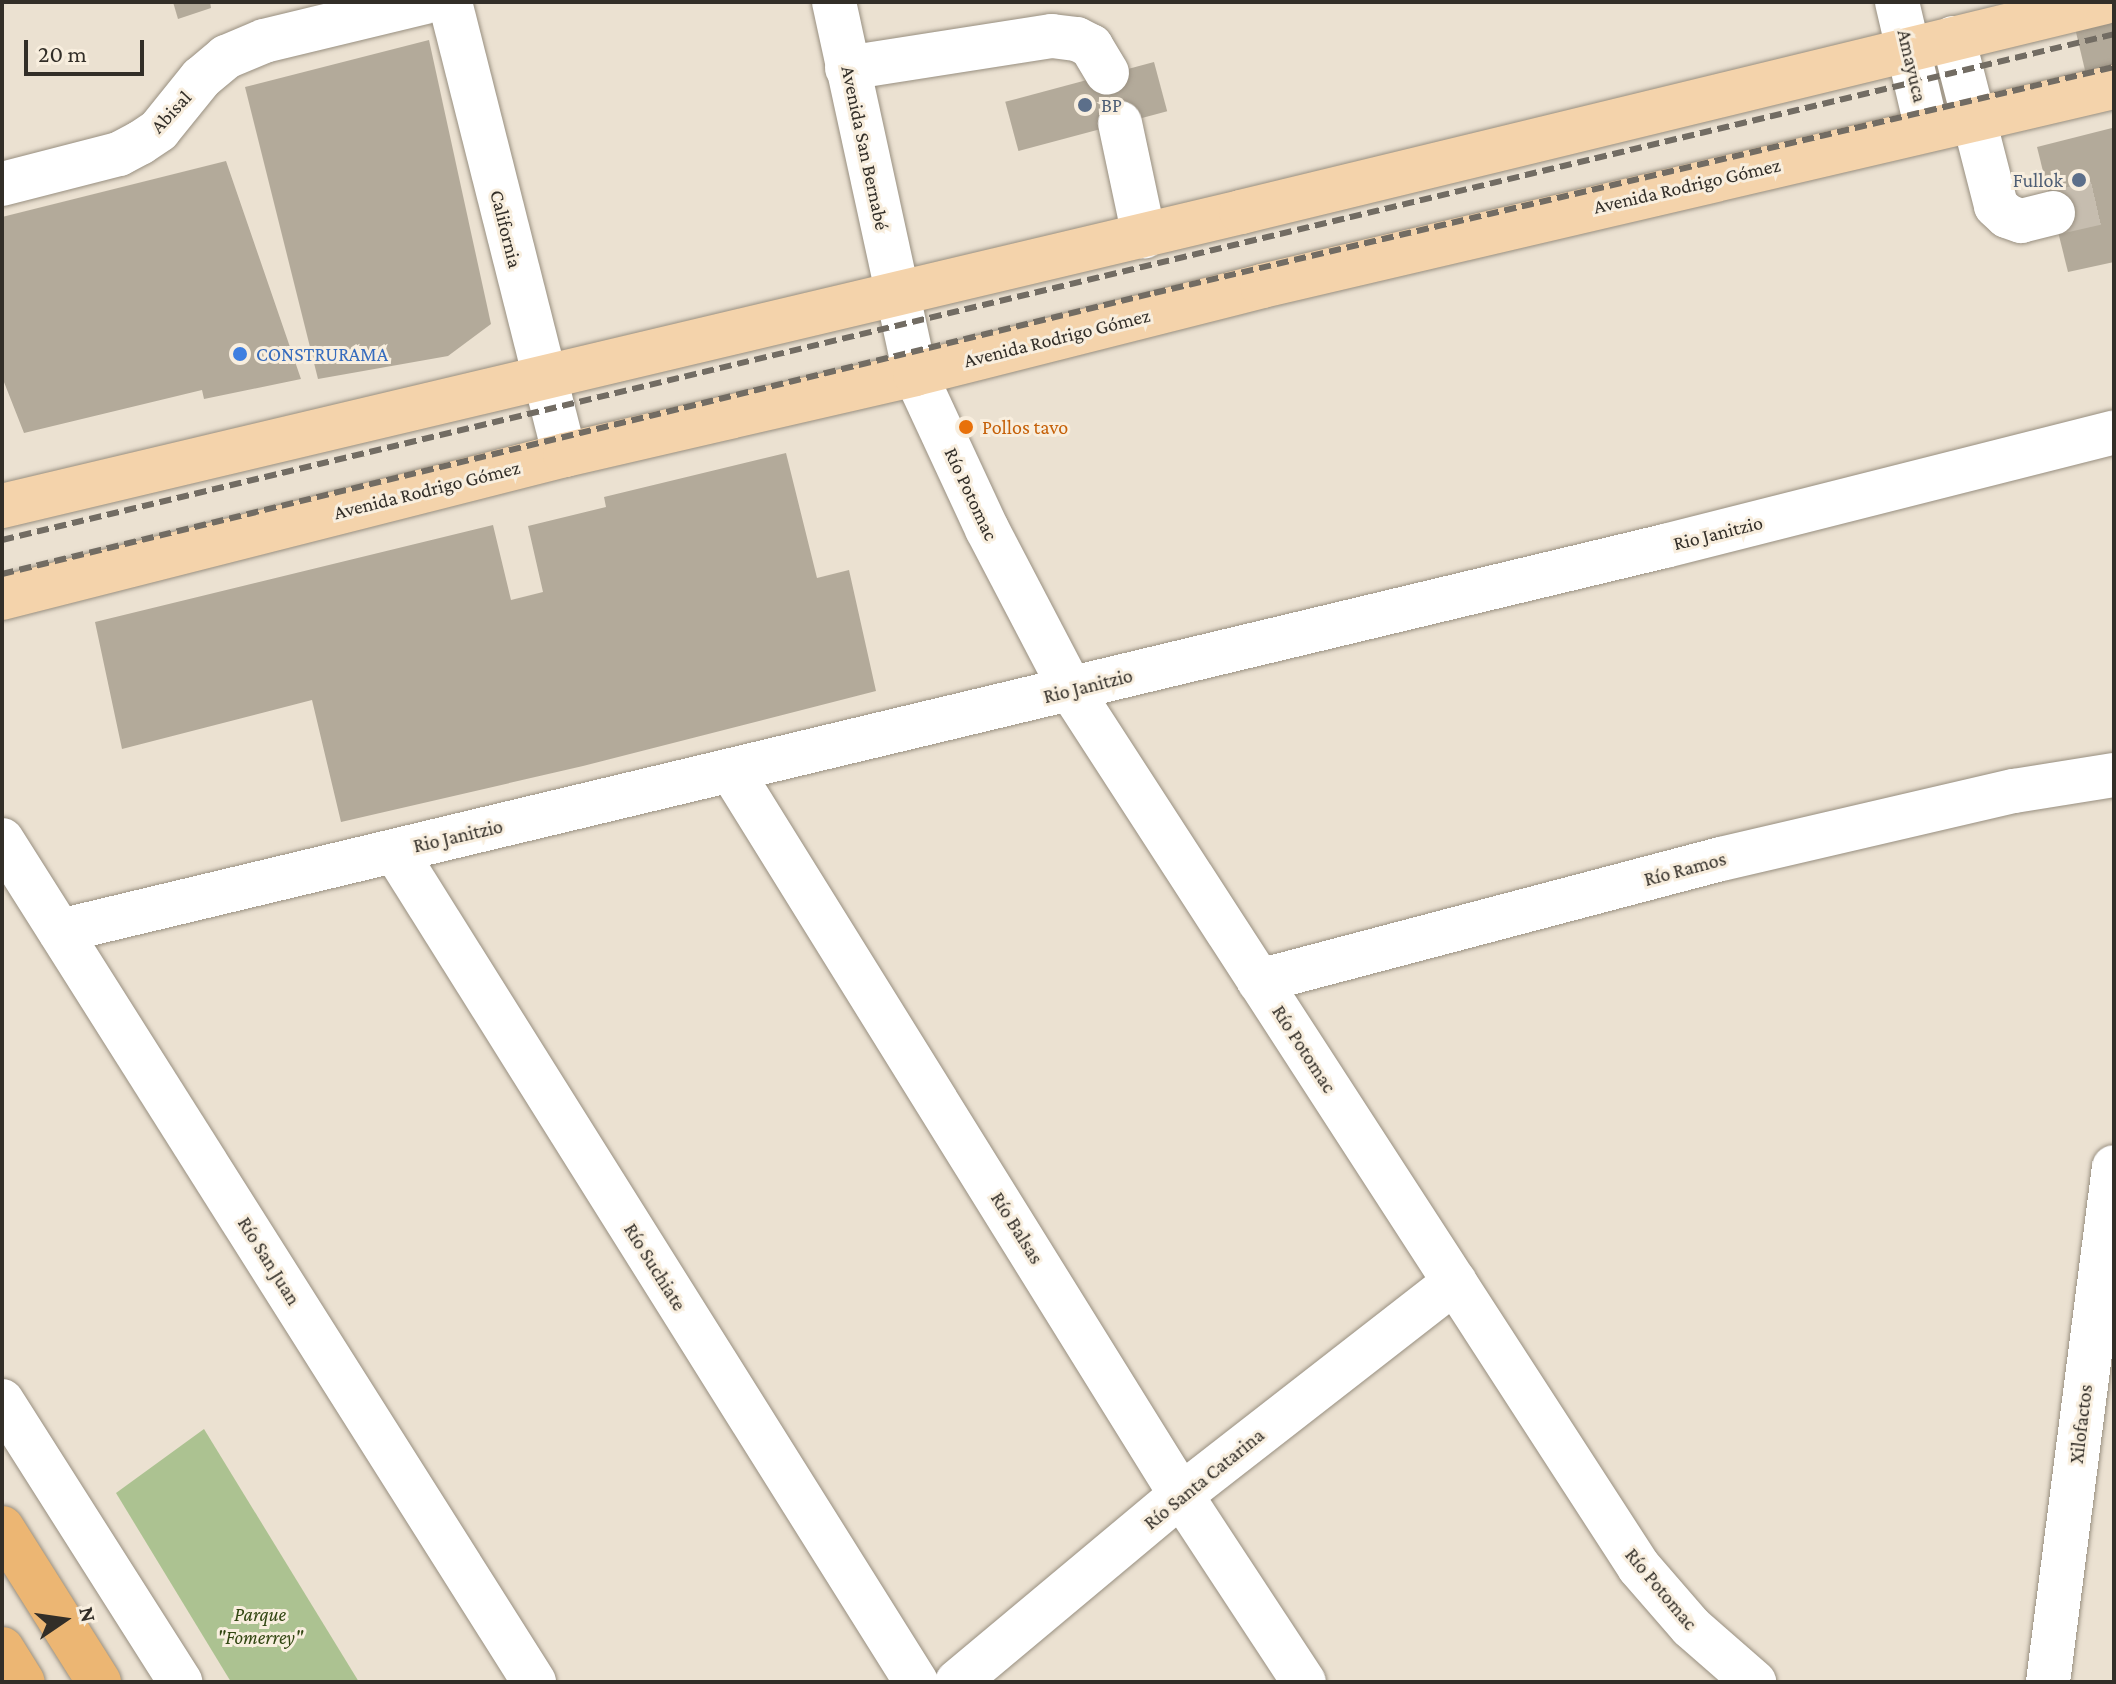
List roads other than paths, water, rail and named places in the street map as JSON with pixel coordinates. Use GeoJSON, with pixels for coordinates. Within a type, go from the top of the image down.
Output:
{"type":"FeatureCollection","features":[{"type":"Feature","properties":{"kind":"highway"},"geometry":{"type":"LineString","coordinates":[[2,1528],[99,1682]]}},
{"type":"Feature","properties":{"kind":"highway"},"geometry":{"type":"LineString","coordinates":[[2,1649],[23,1682]]}},
{"type":"Feature","properties":{"kind":"main road"},"geometry":{"type":"LineString","coordinates":[[2,505],[1144,236],[2105,2]]}},
{"type":"Feature","properties":{"kind":"main road","name":"Avenida Rodrigo Gómez"},"geometry":{"type":"LineString","coordinates":[[2,598],[565,455],[915,374],[1262,286],[2114,87]]}},
{"type":"Feature","properties":{"kind":"street","name":"Abisal"},"geometry":{"type":"LineString","coordinates":[[2,184],[119,154],[140,143],[159,130],[201,78],[226,57],[264,41],[425,2]]}},
{"type":"Feature","properties":{"kind":"street","name":"California"},"geometry":{"type":"LineString","coordinates":[[450,2],[565,455]]}},
{"type":"Feature","properties":{"kind":"street","name":"Avenida San Bernabé"},"geometry":{"type":"LineString","coordinates":[[834,2],[915,374]]}},
{"type":"Feature","properties":{"kind":"street","name":"Amayuca"},"geometry":{"type":"LineString","coordinates":[[1897,2],[1927,130]]}},
{"type":"Feature","properties":{"kind":"street"},"geometry":{"type":"LineString","coordinates":[[847,68],[1052,36],[1077,39],[1091,46],[1107,73]]}},
{"type":"Feature","properties":{"kind":"street"},"geometry":{"type":"LineString","coordinates":[[1953,38],[1996,206],[2007,216],[2021,221],[2053,213]]}},
{"type":"Feature","properties":{"kind":"street"},"geometry":{"type":"LineString","coordinates":[[1120,123],[1144,236]]}},
{"type":"Feature","properties":{"kind":"street","name":"Río Potomac"},"geometry":{"type":"LineString","coordinates":[[915,374],[987,529],[1071,690],[1639,1567],[1691,1627],[1754,1682]]}},
{"type":"Feature","properties":{"kind":"street","name":"Rio Janitzio"},"geometry":{"type":"LineString","coordinates":[[60,931],[1665,546],[2114,432]]}},
{"type":"Feature","properties":{"kind":"street","name":"Río Balsas"},"geometry":{"type":"LineString","coordinates":[[732,772],[1181,1495],[1304,1682]]}},
{"type":"Feature","properties":{"kind":"street","name":"Río Ramos"},"geometry":{"type":"LineString","coordinates":[[1259,981],[1721,859],[2014,791],[2114,775]]}},
{"type":"Feature","properties":{"kind":"street","name":"Río San Juan"},"geometry":{"type":"LineString","coordinates":[[2,840],[534,1682]]}},
{"type":"Feature","properties":{"kind":"street","name":"Río Suchiate"},"geometry":{"type":"LineString","coordinates":[[395,851],[916,1682]]}},
{"type":"Feature","properties":{"kind":"street","name":"Xilofactos"},"geometry":{"type":"LineString","coordinates":[[2048,1682],[2114,1167]]}},
{"type":"Feature","properties":{"kind":"street","name":"Río Santa Catarina"},"geometry":{"type":"LineString","coordinates":[[957,1682],[1181,1495],[1455,1282]]}},
{"type":"Feature","properties":{"kind":"street"},"geometry":{"type":"LineString","coordinates":[[2,1401],[180,1682]]}},
{"type":"Feature","properties":{"kind":"tunnel"},"geometry":{"type":"LineString","coordinates":[[2053,213],[2114,199]]}},
{"type":"Feature","properties":{"kind":"railway"},"geometry":{"type":"LineString","coordinates":[[2,540],[2114,34]]}},
{"type":"Feature","properties":{"kind":"railway"},"geometry":{"type":"LineString","coordinates":[[2,574],[1154,293],[2114,67]]}},
{"type":"Feature","properties":{"kind":"place","name":"BP"},"geometry":{"type":"Point","coordinates":[1085,105]}},
{"type":"Feature","properties":{"kind":"place","name":"Fullok"},"geometry":{"type":"Point","coordinates":[2079,180]}},
{"type":"Feature","properties":{"kind":"place","name":"CONSTRURAMA"},"geometry":{"type":"Point","coordinates":[240,354]}},
{"type":"Feature","properties":{"kind":"place","name":"Pollos tavo"},"geometry":{"type":"Point","coordinates":[966,427]}},
{"type":"Feature","properties":{"kind":"park label","name":"Parque \"Fomerrey\""},"geometry":{"type":"Point","coordinates":[260,1626]}}]}
